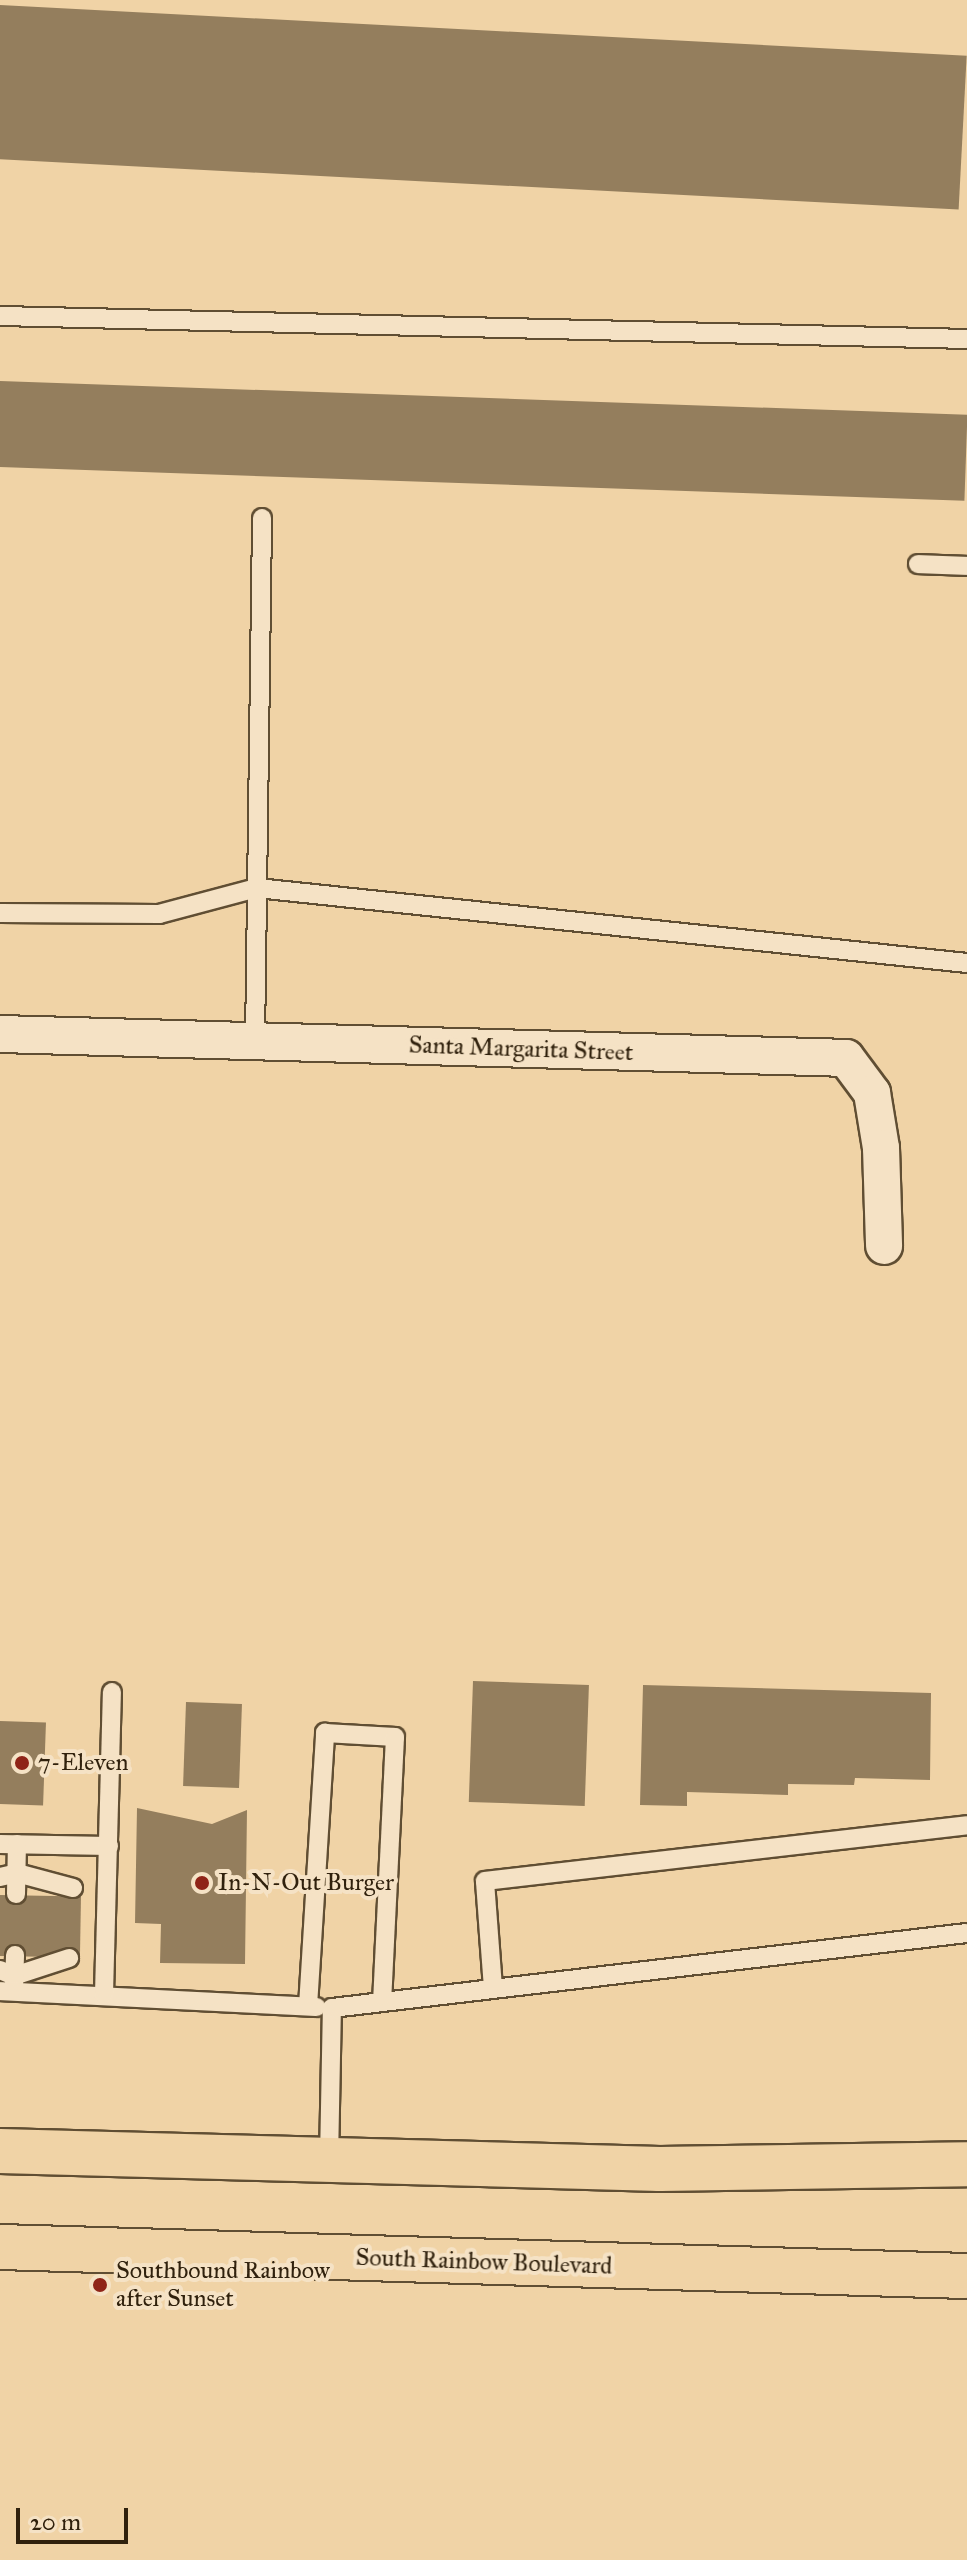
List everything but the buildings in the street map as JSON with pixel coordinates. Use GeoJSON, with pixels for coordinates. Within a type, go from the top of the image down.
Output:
{"type":"FeatureCollection","features":[{"type":"Feature","properties":{"kind":"main road"},"geometry":{"type":"LineString","coordinates":[[0,2151],[328,2163],[660,2169],[967,2164]]}},
{"type":"Feature","properties":{"kind":"main road","name":"South Rainbow Boulevard"},"geometry":{"type":"LineString","coordinates":[[0,2247],[967,2276]]}},
{"type":"Feature","properties":{"kind":"street","name":"Santa Margarita Street"},"geometry":{"type":"LineString","coordinates":[[0,1034],[846,1058],[872,1093],[881,1148],[884,1246]]}},
{"type":"Feature","properties":{"kind":"lane"},"geometry":{"type":"LineString","coordinates":[[0,316],[967,339]]}},
{"type":"Feature","properties":{"kind":"lane"},"geometry":{"type":"LineString","coordinates":[[255,1042],[262,518]]}},
{"type":"Feature","properties":{"kind":"lane"},"geometry":{"type":"LineString","coordinates":[[918,564],[967,566]]}},
{"type":"Feature","properties":{"kind":"lane"},"geometry":{"type":"LineString","coordinates":[[0,913],[159,914],[257,888],[967,963]]}},
{"type":"Feature","properties":{"kind":"lane"},"geometry":{"type":"LineString","coordinates":[[104,1994],[112,1692]]}},
{"type":"Feature","properties":{"kind":"lane"},"geometry":{"type":"LineString","coordinates":[[308,2006],[325,1733],[395,1737],[382,2002]]}},
{"type":"Feature","properties":{"kind":"lane"},"geometry":{"type":"LineString","coordinates":[[493,1988],[485,1881],[967,1825]]}},
{"type":"Feature","properties":{"kind":"lane"},"geometry":{"type":"LineString","coordinates":[[16,1894],[8,1875],[8,1844],[109,1846]]}},
{"type":"Feature","properties":{"kind":"lane"},"geometry":{"type":"LineString","coordinates":[[8,1875],[73,1888]]}},
{"type":"Feature","properties":{"kind":"lane"},"geometry":{"type":"LineString","coordinates":[[7,1982],[104,1994],[332,2008],[967,1933]]}},
{"type":"Feature","properties":{"kind":"lane"},"geometry":{"type":"LineString","coordinates":[[7,1982],[15,1955]]}},
{"type":"Feature","properties":{"kind":"lane"},"geometry":{"type":"LineString","coordinates":[[7,1982],[69,1958]]}},
{"type":"Feature","properties":{"kind":"lane"},"geometry":{"type":"LineString","coordinates":[[328,2163],[332,2008]]}},
{"type":"Feature","properties":{"kind":"place","name":"7-Eleven"},"geometry":{"type":"Point","coordinates":[22,1763]}},
{"type":"Feature","properties":{"kind":"place","name":"In-N-Out Burger"},"geometry":{"type":"Point","coordinates":[202,1883]}},
{"type":"Feature","properties":{"kind":"place","name":"Southbound Rainbow after Sunset"},"geometry":{"type":"Point","coordinates":[100,2285]}}]}
